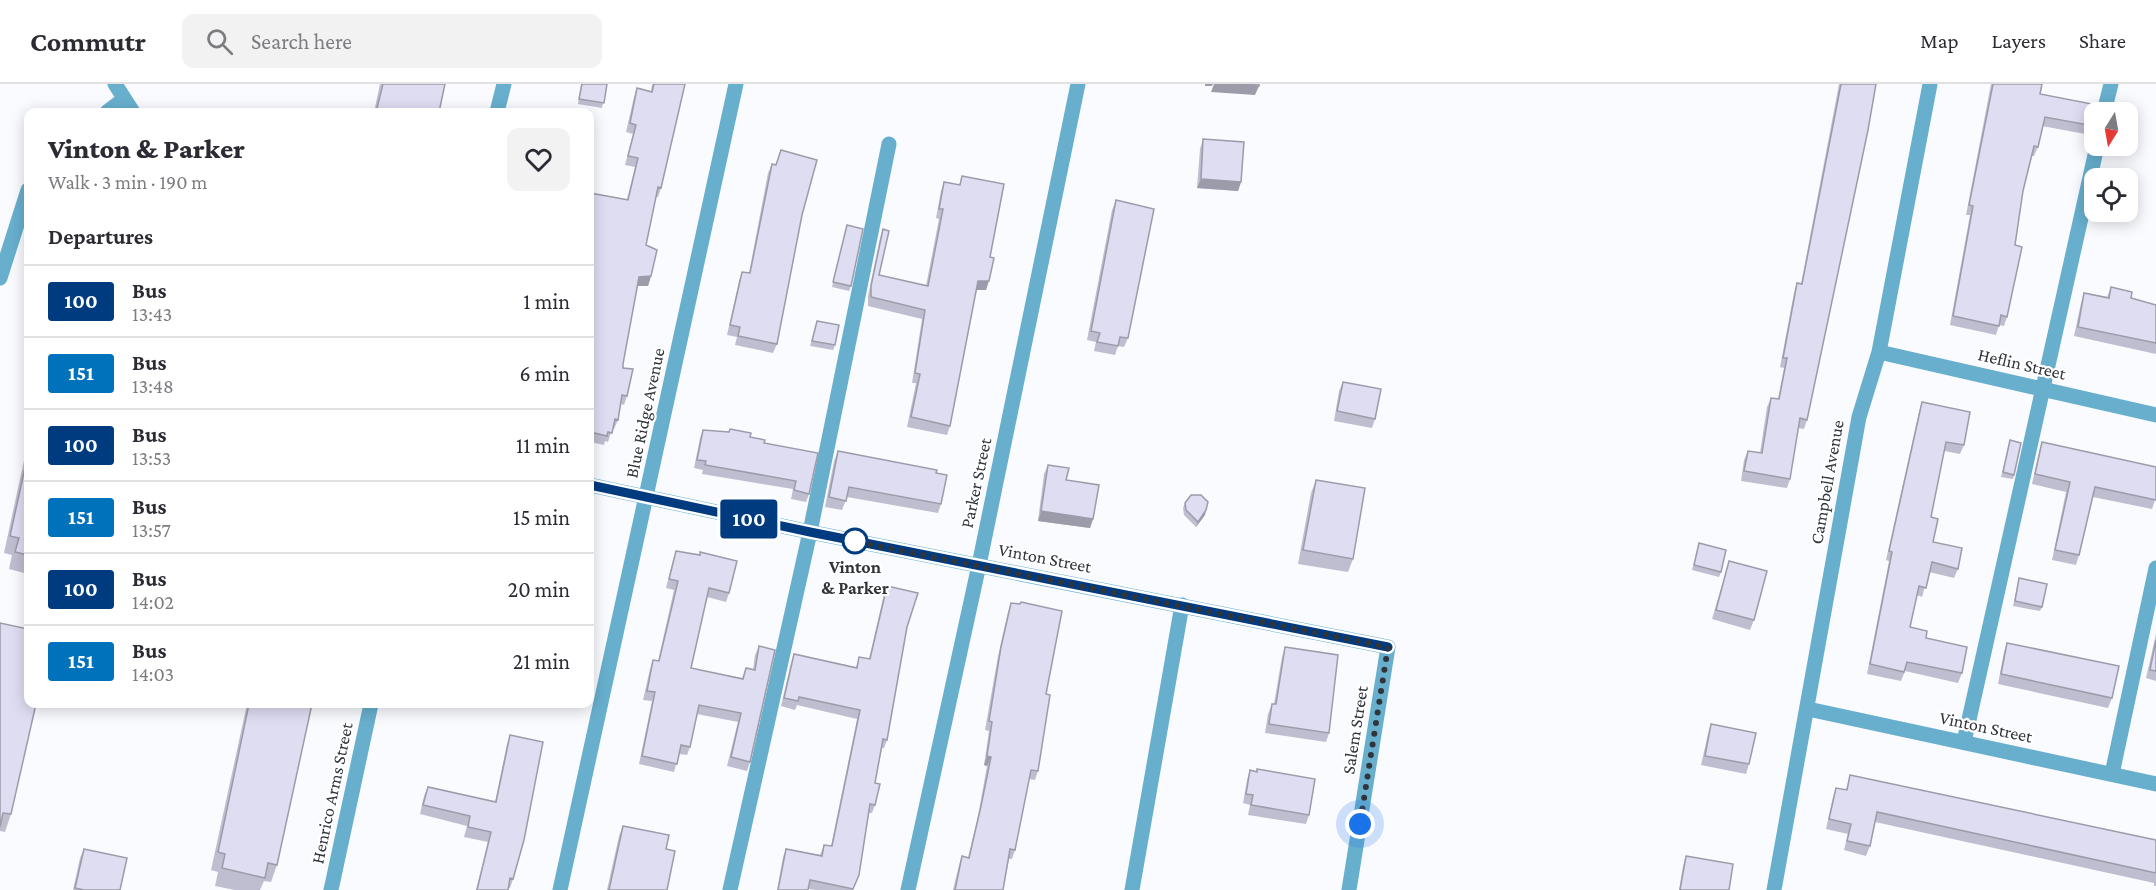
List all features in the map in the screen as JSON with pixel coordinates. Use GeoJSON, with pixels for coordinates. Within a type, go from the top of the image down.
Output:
{"type":"FeatureCollection","features":[{"type":"Feature","properties":{"kind":"street"},"geometry":{"type":"LineString","coordinates":[[115,84],[130,108]]}},
{"type":"Feature","properties":{"kind":"street"},"geometry":{"type":"LineString","coordinates":[[498,108],[504,84]]}},
{"type":"Feature","properties":{"kind":"street","name":"Blue Ridge Avenue"},"geometry":{"type":"LineString","coordinates":[[560,890],[736,84]]}},
{"type":"Feature","properties":{"kind":"street","name":"Parker Street"},"geometry":{"type":"LineString","coordinates":[[908,890],[979,565],[1078,84]]}},
{"type":"Feature","properties":{"kind":"street","name":"Campbell Avenue"},"geometry":{"type":"LineString","coordinates":[[1777,889],[1859,417],[1879,352],[1930,84]]}},
{"type":"Feature","properties":{"kind":"street"},"geometry":{"type":"LineString","coordinates":[[2106,102],[2111,84]]}},
{"type":"Feature","properties":{"kind":"street"},"geometry":{"type":"LineString","coordinates":[[112,108],[124,99]]}},
{"type":"Feature","properties":{"kind":"street"},"geometry":{"type":"LineString","coordinates":[[730,890],[810,532],[889,144]]}},
{"type":"Feature","properties":{"kind":"street"},"geometry":{"type":"LineString","coordinates":[[1964,742],[2045,388],[2095,156]]}},
{"type":"Feature","properties":{"kind":"street"},"geometry":{"type":"LineString","coordinates":[[0,278],[24,203]]}},
{"type":"Feature","properties":{"kind":"street","name":"Heflin Street"},"geometry":{"type":"LineString","coordinates":[[1879,352],[2156,415]]}},
{"type":"Feature","properties":{"kind":"street","name":"Vinton Street"},"geometry":{"type":"LineString","coordinates":[[594,486],[810,532],[1388,647]]}},
{"type":"Feature","properties":{"kind":"street"},"geometry":{"type":"LineString","coordinates":[[2112,774],[2156,568]]}},
{"type":"Feature","properties":{"kind":"street"},"geometry":{"type":"LineString","coordinates":[[1132,890],[1182,605]]}},
{"type":"Feature","properties":{"kind":"street","name":"Salem Street"},"geometry":{"type":"LineString","coordinates":[[1349,890],[1388,647]]}},
{"type":"Feature","properties":{"kind":"street","name":"Henrico Arms Street"},"geometry":{"type":"LineString","coordinates":[[331,890],[370,708]]}},
{"type":"Feature","properties":{"kind":"street","name":"Vinton Street"},"geometry":{"type":"LineString","coordinates":[[1808,709],[2156,784]]}},
{"type":"Feature","properties":{"kind":"building"},"geometry":{"type":"Polygon","coordinates":[[[383,84],[445,84],[440,108],[377,108],[383,84]]]}},
{"type":"Feature","properties":{"kind":"building"},"geometry":{"type":"Polygon","coordinates":[[[582,84],[607,84],[604,103],[579,99],[582,84]]]}},
{"type":"Feature","properties":{"kind":"building"},"geometry":{"type":"Polygon","coordinates":[[[654,84],[685,84],[661,188],[658,187],[646,245],[657,250],[651,276],[639,277],[623,364],[623,368],[633,369],[627,396],[622,395],[618,420],[615,419],[612,433],[608,432],[607,436],[594,433],[594,194],[628,200],[638,158],[628,156],[636,125],[630,123],[637,88],[652,92],[654,84]]]}},
{"type":"Feature","properties":{"kind":"building"},"geometry":{"type":"Polygon","coordinates":[[[1235,84],[1259,84],[1259,86],[1235,84]]]}},
{"type":"Feature","properties":{"kind":"building"},"geometry":{"type":"Polygon","coordinates":[[[1841,84],[1876,84],[1807,420],[1800,418],[1790,479],[1744,471],[1748,451],[1762,453],[1771,398],[1779,399],[1787,358],[1783,358],[1797,283],[1802,284],[1841,84]]]}},
{"type":"Feature","properties":{"kind":"building"},"geometry":{"type":"Polygon","coordinates":[[[1993,84],[2042,84],[2040,94],[2084,102],[2084,124],[2045,117],[2038,147],[2034,146],[2023,191],[2015,245],[2022,247],[2007,317],[2001,315],[1999,326],[1953,316],[1973,206],[1969,205],[1993,84]]]}},
{"type":"Feature","properties":{"kind":"building"},"geometry":{"type":"Polygon","coordinates":[[[1203,139],[1244,142],[1241,182],[1201,179],[1203,139]]]}},
{"type":"Feature","properties":{"kind":"building"},"geometry":{"type":"Polygon","coordinates":[[[781,150],[817,160],[802,215],[777,344],[738,336],[740,327],[730,325],[742,272],[750,273],[772,164],[776,165],[781,150]]]}},
{"type":"Feature","properties":{"kind":"building"},"geometry":{"type":"Polygon","coordinates":[[[962,176],[1004,184],[990,257],[994,258],[989,281],[978,281],[950,426],[911,417],[920,374],[915,373],[925,310],[871,297],[871,286],[883,229],[889,231],[879,275],[928,286],[943,209],[939,209],[944,182],[960,185],[962,176]]]}},
{"type":"Feature","properties":{"kind":"building"},"geometry":{"type":"Polygon","coordinates":[[[1116,200],[1154,209],[1128,338],[1120,337],[1118,346],[1097,342],[1100,333],[1091,331],[1116,200]]]}},
{"type":"Feature","properties":{"kind":"building"},"geometry":{"type":"Polygon","coordinates":[[[847,225],[863,229],[851,286],[833,282],[847,225]]]}},
{"type":"Feature","properties":{"kind":"building"},"geometry":{"type":"Polygon","coordinates":[[[2111,287],[2132,292],[2131,298],[2156,305],[2156,343],[2078,327],[2084,293],[2109,298],[2111,287]]]}},
{"type":"Feature","properties":{"kind":"building"},"geometry":{"type":"Polygon","coordinates":[[[817,321],[839,325],[835,345],[812,341],[817,321]]]}},
{"type":"Feature","properties":{"kind":"building"},"geometry":{"type":"Polygon","coordinates":[[[1343,382],[1381,389],[1375,419],[1337,411],[1343,382]]]}},
{"type":"Feature","properties":{"kind":"building"},"geometry":{"type":"Polygon","coordinates":[[[1922,402],[1970,412],[1964,445],[1946,442],[1931,517],[1938,519],[1933,542],[1962,548],[1958,569],[1932,562],[1926,588],[1919,586],[1910,627],[1927,631],[1926,638],[1967,647],[1962,673],[1907,662],[1904,672],[1870,664],[1892,552],[1889,551],[1922,402]]]}},
{"type":"Feature","properties":{"kind":"building"},"geometry":{"type":"Polygon","coordinates":[[[730,429],[751,433],[750,437],[765,440],[764,443],[818,453],[809,494],[794,490],[796,481],[705,465],[706,461],[697,460],[703,430],[729,432],[730,429]]]}},
{"type":"Feature","properties":{"kind":"building"},"geometry":{"type":"Polygon","coordinates":[[[2010,440],[2021,443],[2014,475],[2003,472],[2010,440]]]}},
{"type":"Feature","properties":{"kind":"building"},"geometry":{"type":"Polygon","coordinates":[[[2042,442],[2156,467],[2156,500],[2095,487],[2079,555],[2055,550],[2070,482],[2035,474],[2042,442]]]}},
{"type":"Feature","properties":{"kind":"building"},"geometry":{"type":"Polygon","coordinates":[[[838,451],[937,470],[936,473],[947,475],[941,504],[849,487],[846,501],[829,497],[838,451]]]}},
{"type":"Feature","properties":{"kind":"building"},"geometry":{"type":"Polygon","coordinates":[[[1048,465],[1069,468],[1066,480],[1099,485],[1093,519],[1041,511],[1048,465]]]}},
{"type":"Feature","properties":{"kind":"building"},"geometry":{"type":"Polygon","coordinates":[[[24,472],[24,554],[15,552],[19,538],[10,536],[24,472]]]}},
{"type":"Feature","properties":{"kind":"building"},"geometry":{"type":"Polygon","coordinates":[[[1316,480],[1365,488],[1353,559],[1303,550],[1316,480]]]}},
{"type":"Feature","properties":{"kind":"building"},"geometry":{"type":"Polygon","coordinates":[[[1191,495],[1201,495],[1208,502],[1198,522],[1186,510],[1185,503],[1191,495]]]}},
{"type":"Feature","properties":{"kind":"building"},"geometry":{"type":"Polygon","coordinates":[[[1699,543],[1726,550],[1721,572],[1694,565],[1699,543]]]}},
{"type":"Feature","properties":{"kind":"building"},"geometry":{"type":"Polygon","coordinates":[[[676,551],[700,555],[700,552],[737,561],[729,593],[709,588],[691,668],[743,679],[746,668],[755,670],[759,646],[775,650],[750,762],[731,757],[741,713],[699,705],[690,747],[681,745],[677,764],[642,756],[655,692],[647,691],[653,660],[659,661],[678,581],[669,579],[676,551]]]}},
{"type":"Feature","properties":{"kind":"building"},"geometry":{"type":"Polygon","coordinates":[[[1729,561],[1767,571],[1754,620],[1716,610],[1729,561]]]}},
{"type":"Feature","properties":{"kind":"building"},"geometry":{"type":"Polygon","coordinates":[[[2019,578],[2047,584],[2042,607],[2015,601],[2019,578]]]}},
{"type":"Feature","properties":{"kind":"building"},"geometry":{"type":"Polygon","coordinates":[[[887,586],[918,593],[907,627],[887,740],[883,739],[875,783],[880,784],[875,805],[870,804],[859,875],[853,889],[810,880],[808,890],[778,890],[786,849],[822,856],[824,845],[832,846],[860,710],[799,697],[798,701],[784,698],[794,654],[857,668],[859,657],[870,659],[887,586]]]}},
{"type":"Feature","properties":{"kind":"building"},"geometry":{"type":"Polygon","coordinates":[[[1021,602],[1062,611],[1046,694],[1050,695],[1038,771],[1031,770],[1015,850],[1010,849],[1003,890],[955,890],[962,856],[969,858],[991,757],[987,756],[992,722],[989,721],[1011,603],[1020,604],[1021,602]]]}},
{"type":"Feature","properties":{"kind":"building"},"geometry":{"type":"Polygon","coordinates":[[[0,623],[24,628],[24,708],[35,708],[11,814],[3,813],[0,827],[0,623]]]}},
{"type":"Feature","properties":{"kind":"building"},"geometry":{"type":"Polygon","coordinates":[[[2156,640],[2156,671],[2150,670],[2156,640]]]}},
{"type":"Feature","properties":{"kind":"building"},"geometry":{"type":"Polygon","coordinates":[[[2007,643],[2119,666],[2112,698],[2001,674],[2007,643]]]}},
{"type":"Feature","properties":{"kind":"building"},"geometry":{"type":"Polygon","coordinates":[[[1285,647],[1338,655],[1329,733],[1269,724],[1272,704],[1276,704],[1285,647]]]}},
{"type":"Feature","properties":{"kind":"building"},"geometry":{"type":"Polygon","coordinates":[[[248,708],[311,708],[277,865],[268,863],[265,878],[222,868],[225,854],[218,852],[248,708]]]}},
{"type":"Feature","properties":{"kind":"building"},"geometry":{"type":"Polygon","coordinates":[[[1711,724],[1756,733],[1749,764],[1705,756],[1711,724]]]}},
{"type":"Feature","properties":{"kind":"building"},"geometry":{"type":"Polygon","coordinates":[[[510,735],[543,742],[524,840],[508,890],[477,890],[491,832],[468,827],[470,816],[423,805],[428,787],[496,802],[510,735]]]}},
{"type":"Feature","properties":{"kind":"building"},"geometry":{"type":"Polygon","coordinates":[[[1257,769],[1315,779],[1309,815],[1251,805],[1253,795],[1246,794],[1250,770],[1257,772],[1257,769]]]}},
{"type":"Feature","properties":{"kind":"building"},"geometry":{"type":"Polygon","coordinates":[[[1850,775],[2156,840],[2156,873],[1877,812],[1870,846],[1847,841],[1851,824],[1829,819],[1836,788],[1847,790],[1850,775]]]}},
{"type":"Feature","properties":{"kind":"building"},"geometry":{"type":"Polygon","coordinates":[[[623,826],[669,835],[666,849],[675,851],[667,890],[609,890],[623,826]]]}},
{"type":"Feature","properties":{"kind":"building"},"geometry":{"type":"Polygon","coordinates":[[[84,849],[127,858],[120,890],[75,888],[84,849]]]}},
{"type":"Feature","properties":{"kind":"building"},"geometry":{"type":"Polygon","coordinates":[[[1686,856],[1733,864],[1729,890],[1680,890],[1686,856]]]}},
{"type":"Feature","properties":{"kind":"bus line","name":"100"},"geometry":{"type":"LineString","coordinates":[[594,486],[810,532],[1388,647]]}},
{"type":"Feature","properties":{"kind":"place","name":"Vinton & Parker"},"geometry":{"type":"Point","coordinates":[855,541]}},
{"type":"Feature","properties":{"kind":"route"},"geometry":{"type":"LineString","coordinates":[[855,541],[852,541],[1388,647],[1360,824]]}}]}
